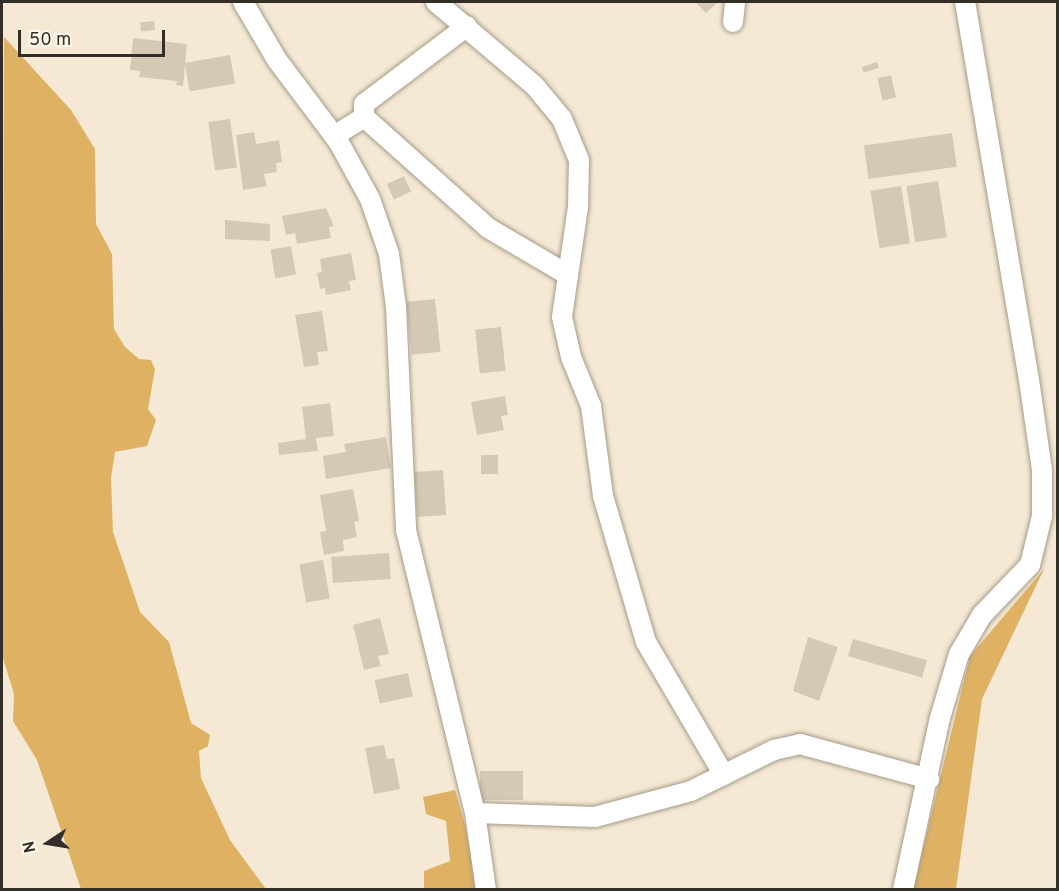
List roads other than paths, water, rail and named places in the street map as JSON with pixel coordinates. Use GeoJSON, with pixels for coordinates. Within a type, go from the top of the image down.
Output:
{"type":"FeatureCollection","features":[{"type":"Feature","properties":{"kind":"street"},"geometry":{"type":"LineString","coordinates":[[243,2],[277,60],[334,136],[370,199],[389,254],[396,307],[406,530],[475,813],[486,890]]}},
{"type":"Feature","properties":{"kind":"street"},"geometry":{"type":"LineString","coordinates":[[436,2],[534,85],[562,119],[579,160],[578,207],[562,317],[572,357],[591,406],[603,496],[646,642],[724,775]]}},
{"type":"Feature","properties":{"kind":"street"},"geometry":{"type":"LineString","coordinates":[[733,22],[735,2]]}},
{"type":"Feature","properties":{"kind":"street"},"geometry":{"type":"LineString","coordinates":[[903,890],[959,654],[982,615],[1030,565],[1042,516],[1042,470],[1029,381],[965,2]]}},
{"type":"Feature","properties":{"kind":"street"},"geometry":{"type":"LineString","coordinates":[[467,26],[364,104],[364,117],[488,228],[568,275]]}},
{"type":"Feature","properties":{"kind":"street"},"geometry":{"type":"LineString","coordinates":[[334,136],[364,117]]}},
{"type":"Feature","properties":{"kind":"street"},"geometry":{"type":"LineString","coordinates":[[475,813],[595,817],[690,791],[774,750],[800,744],[929,779]]}}]}
